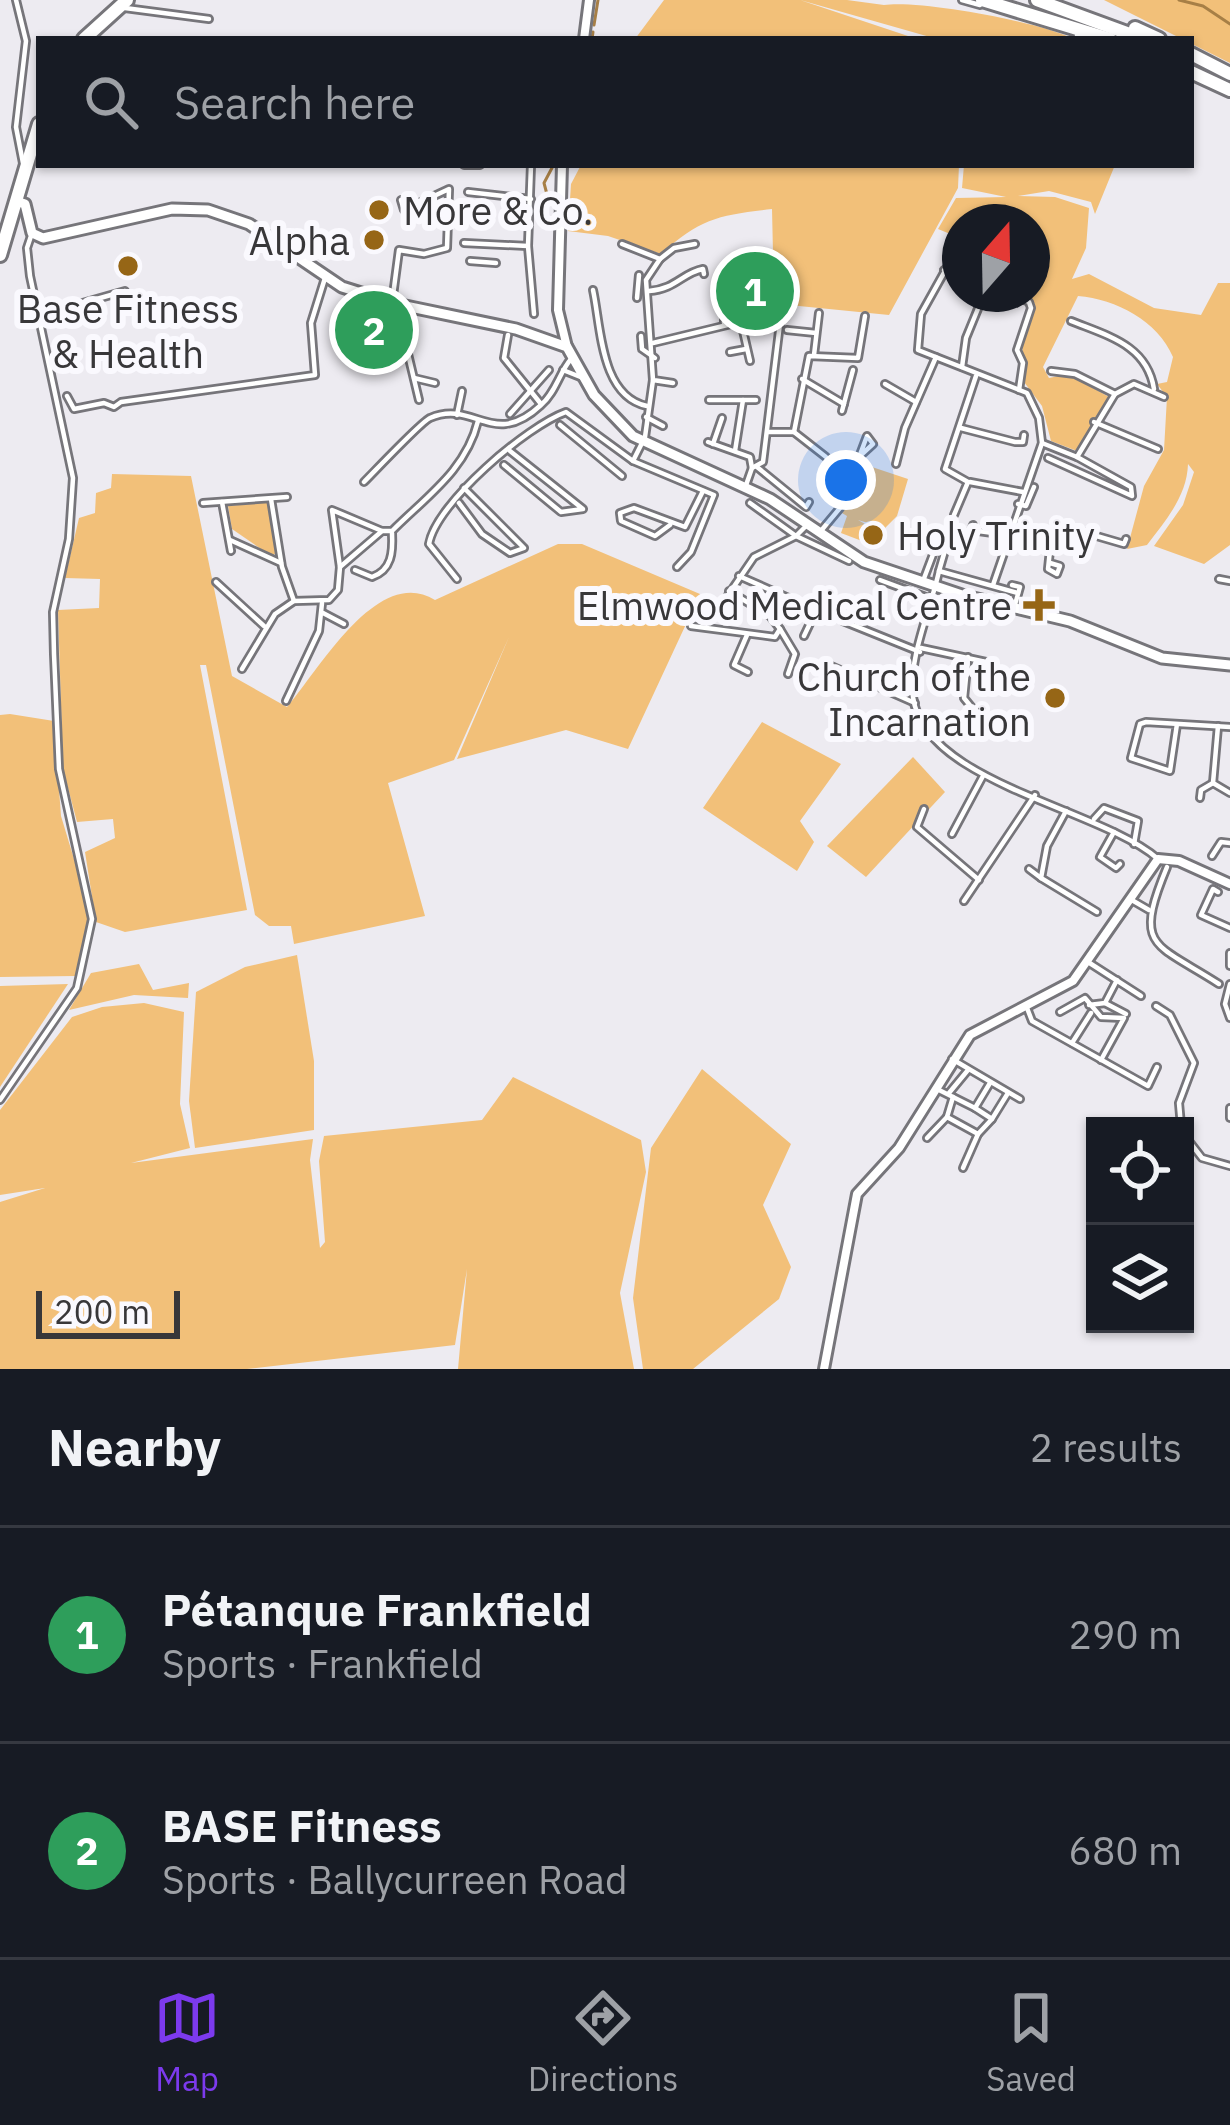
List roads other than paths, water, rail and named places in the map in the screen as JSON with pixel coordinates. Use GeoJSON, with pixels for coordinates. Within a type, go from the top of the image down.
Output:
{"type":"FeatureCollection","features":[{"type":"Feature","properties":{"kind":"highway"},"geometry":{"type":"LineString","coordinates":[[982,0],[1103,36]]}},
{"type":"Feature","properties":{"kind":"highway"},"geometry":{"type":"LineString","coordinates":[[1010,0],[1105,36]]}},
{"type":"Feature","properties":{"kind":"highway"},"geometry":{"type":"LineString","coordinates":[[1037,0],[1136,36]]}},
{"type":"Feature","properties":{"kind":"highway"},"geometry":{"type":"LineString","coordinates":[[1057,0],[1083,15]]}},
{"type":"Feature","properties":{"kind":"highway"},"geometry":{"type":"LineString","coordinates":[[1057,0],[1151,36]]}},
{"type":"Feature","properties":{"kind":"highway"},"geometry":{"type":"LineString","coordinates":[[87,36],[123,3]]}},
{"type":"Feature","properties":{"kind":"highway"},"geometry":{"type":"LineString","coordinates":[[1194,58],[1230,75]]}},
{"type":"Feature","properties":{"kind":"highway"},"geometry":{"type":"LineString","coordinates":[[1194,73],[1230,90]]}},
{"type":"Feature","properties":{"kind":"highway"},"geometry":{"type":"LineString","coordinates":[[0,256],[36,134]]}},
{"type":"Feature","properties":{"kind":"main road"},"geometry":{"type":"LineString","coordinates":[[16,201],[25,204],[32,233],[64,234],[172,209],[208,210],[249,224],[325,278],[394,304],[516,329],[569,353],[604,408],[643,442],[745,488],[864,562],[1083,625],[1162,658],[1230,665]]}},
{"type":"Feature","properties":{"kind":"street"},"geometry":{"type":"LineString","coordinates":[[16,0],[26,41],[16,145],[26,167]]}},
{"type":"Feature","properties":{"kind":"street"},"geometry":{"type":"LineString","coordinates":[[584,36],[589,0]]}},
{"type":"Feature","properties":{"kind":"street"},"geometry":{"type":"LineString","coordinates":[[962,0],[1078,36]]}},
{"type":"Feature","properties":{"kind":"street"},"geometry":{"type":"LineString","coordinates":[[123,3],[209,19]]}},
{"type":"Feature","properties":{"kind":"street"},"geometry":{"type":"LineString","coordinates":[[532,168],[528,246],[536,309]]}},
{"type":"Feature","properties":{"kind":"street"},"geometry":{"type":"LineString","coordinates":[[364,482],[400,452],[418,424],[434,416],[457,415],[504,428],[542,405],[569,353],[558,310],[562,168]]}},
{"type":"Feature","properties":{"kind":"street"},"geometry":{"type":"LineString","coordinates":[[400,200],[404,210],[448,189],[452,218],[447,248],[424,254],[399,250],[394,304],[418,400]]}},
{"type":"Feature","properties":{"kind":"street"},"geometry":{"type":"LineString","coordinates":[[468,192],[531,199]]}},
{"type":"Feature","properties":{"kind":"street"},"geometry":{"type":"LineString","coordinates":[[0,1100],[77,988],[92,919],[85,867],[59,769],[53,612],[69,539],[74,478],[29,276],[27,242],[32,233]]}},
{"type":"Feature","properties":{"kind":"street"},"geometry":{"type":"LineString","coordinates":[[464,243],[528,246]]}},
{"type":"Feature","properties":{"kind":"street"},"geometry":{"type":"LineString","coordinates":[[622,244],[660,259]]}},
{"type":"Feature","properties":{"kind":"street"},"geometry":{"type":"LineString","coordinates":[[642,294],[660,259],[674,248],[695,244]]}},
{"type":"Feature","properties":{"kind":"street"},"geometry":{"type":"LineString","coordinates":[[482,262],[483,245]]}},
{"type":"Feature","properties":{"kind":"street"},"geometry":{"type":"LineString","coordinates":[[470,261],[496,263]]}},
{"type":"Feature","properties":{"kind":"street"},"geometry":{"type":"LineString","coordinates":[[754,467],[761,466],[767,432],[782,307],[767,282],[766,262]]}},
{"type":"Feature","properties":{"kind":"street"},"geometry":{"type":"LineString","coordinates":[[642,294],[674,288],[692,272],[703,269],[704,274]]}},
{"type":"Feature","properties":{"kind":"street"},"geometry":{"type":"LineString","coordinates":[[942,274],[921,314],[916,346],[976,376],[1019,390],[1035,404],[1042,442],[993,585]]}},
{"type":"Feature","properties":{"kind":"street"},"geometry":{"type":"LineString","coordinates":[[633,461],[643,442],[656,358],[639,275]]}},
{"type":"Feature","properties":{"kind":"street"},"geometry":{"type":"LineString","coordinates":[[67,396],[74,409],[104,403],[114,407],[122,402],[315,375],[310,322],[325,278]]}},
{"type":"Feature","properties":{"kind":"street"},"geometry":{"type":"LineString","coordinates":[[593,290],[599,301],[609,368],[630,398],[646,406]]}},
{"type":"Feature","properties":{"kind":"street"},"geometry":{"type":"LineString","coordinates":[[40,315],[125,291]]}},
{"type":"Feature","properties":{"kind":"street"},"geometry":{"type":"LineString","coordinates":[[724,305],[724,325]]}},
{"type":"Feature","properties":{"kind":"street"},"geometry":{"type":"LineString","coordinates":[[962,367],[977,312]]}},
{"type":"Feature","properties":{"kind":"street"},"geometry":{"type":"LineString","coordinates":[[1019,390],[1023,363],[1017,350],[1030,312]]}},
{"type":"Feature","properties":{"kind":"street"},"geometry":{"type":"LineString","coordinates":[[814,355],[819,313]]}},
{"type":"Feature","properties":{"kind":"street"},"geometry":{"type":"LineString","coordinates":[[794,432],[806,358],[858,358],[865,316]]}},
{"type":"Feature","properties":{"kind":"street"},"geometry":{"type":"LineString","coordinates":[[653,343],[724,325],[776,321]]}},
{"type":"Feature","properties":{"kind":"street"},"geometry":{"type":"LineString","coordinates":[[1072,321],[1134,349],[1147,366],[1154,392]]}},
{"type":"Feature","properties":{"kind":"street"},"geometry":{"type":"LineString","coordinates":[[741,322],[749,361]]}},
{"type":"Feature","properties":{"kind":"street"},"geometry":{"type":"LineString","coordinates":[[787,330],[816,333]]}},
{"type":"Feature","properties":{"kind":"street"},"geometry":{"type":"LineString","coordinates":[[508,334],[503,358],[542,405]]}},
{"type":"Feature","properties":{"kind":"street"},"geometry":{"type":"LineString","coordinates":[[641,336],[642,350],[656,358]]}},
{"type":"Feature","properties":{"kind":"street"},"geometry":{"type":"LineString","coordinates":[[730,352],[746,349]]}},
{"type":"Feature","properties":{"kind":"street"},"geometry":{"type":"LineString","coordinates":[[896,464],[937,356]]}},
{"type":"Feature","properties":{"kind":"street"},"geometry":{"type":"LineString","coordinates":[[510,414],[550,370]]}},
{"type":"Feature","properties":{"kind":"street"},"geometry":{"type":"LineString","coordinates":[[563,370],[583,378]]}},
{"type":"Feature","properties":{"kind":"street"},"geometry":{"type":"LineString","coordinates":[[802,379],[843,408],[854,370]]}},
{"type":"Feature","properties":{"kind":"street"},"geometry":{"type":"LineString","coordinates":[[1051,371],[1073,374],[1114,394]]}},
{"type":"Feature","properties":{"kind":"street"},"geometry":{"type":"LineString","coordinates":[[976,376],[945,469],[968,482],[1023,492]]}},
{"type":"Feature","properties":{"kind":"street"},"geometry":{"type":"LineString","coordinates":[[414,378],[435,383]]}},
{"type":"Feature","properties":{"kind":"street"},"geometry":{"type":"LineString","coordinates":[[653,380],[674,383]]}},
{"type":"Feature","properties":{"kind":"street"},"geometry":{"type":"LineString","coordinates":[[885,384],[916,402]]}},
{"type":"Feature","properties":{"kind":"street"},"geometry":{"type":"LineString","coordinates":[[1079,463],[1094,422],[1114,394],[1134,385],[1164,397]]}},
{"type":"Feature","properties":{"kind":"street"},"geometry":{"type":"LineString","coordinates":[[457,415],[462,391]]}},
{"type":"Feature","properties":{"kind":"street"},"geometry":{"type":"LineString","coordinates":[[709,400],[726,404],[756,400]]}},
{"type":"Feature","properties":{"kind":"street"},"geometry":{"type":"LineString","coordinates":[[735,452],[743,400]]}},
{"type":"Feature","properties":{"kind":"street"},"geometry":{"type":"LineString","coordinates":[[458,579],[429,544],[434,524],[464,488],[566,412],[633,461],[716,498],[691,552],[677,567]]}},
{"type":"Feature","properties":{"kind":"street"},"geometry":{"type":"LineString","coordinates":[[646,417],[663,426]]}},
{"type":"Feature","properties":{"kind":"street"},"geometry":{"type":"LineString","coordinates":[[722,418],[711,443],[750,457],[754,467],[806,506],[809,502]]}},
{"type":"Feature","properties":{"kind":"street"},"geometry":{"type":"LineString","coordinates":[[355,570],[372,577],[384,572],[392,531],[471,451],[478,421]]}},
{"type":"Feature","properties":{"kind":"street"},"geometry":{"type":"LineString","coordinates":[[1094,422],[1158,449]]}},
{"type":"Feature","properties":{"kind":"street"},"geometry":{"type":"LineString","coordinates":[[560,424],[622,476]]}},
{"type":"Feature","properties":{"kind":"street"},"geometry":{"type":"LineString","coordinates":[[961,428],[1016,442],[1023,442],[1024,435]]}},
{"type":"Feature","properties":{"kind":"street"},"geometry":{"type":"LineString","coordinates":[[767,432],[794,432],[826,457]]}},
{"type":"Feature","properties":{"kind":"street"},"geometry":{"type":"LineString","coordinates":[[1042,442],[1131,488],[1133,494],[1123,496],[1079,463],[1048,458]]}},
{"type":"Feature","properties":{"kind":"street"},"geometry":{"type":"LineString","coordinates":[[598,457],[608,444]]}},
{"type":"Feature","properties":{"kind":"street"},"geometry":{"type":"LineString","coordinates":[[511,451],[586,511],[562,512],[506,467],[518,458]]}},
{"type":"Feature","properties":{"kind":"street"},"geometry":{"type":"LineString","coordinates":[[820,532],[840,508],[861,455]]}},
{"type":"Feature","properties":{"kind":"street"},"geometry":{"type":"LineString","coordinates":[[745,488],[754,467]]}},
{"type":"Feature","properties":{"kind":"street"},"geometry":{"type":"LineString","coordinates":[[954,515],[968,482]]}},
{"type":"Feature","properties":{"kind":"street"},"geometry":{"type":"LineString","coordinates":[[1018,504],[1026,506],[1034,487]]}},
{"type":"Feature","properties":{"kind":"street"},"geometry":{"type":"LineString","coordinates":[[464,488],[524,548],[510,554],[498,548],[461,506],[474,500]]}},
{"type":"Feature","properties":{"kind":"street"},"geometry":{"type":"LineString","coordinates":[[670,525],[634,508],[620,513],[621,521],[655,536],[670,525],[689,522],[703,491]]}},
{"type":"Feature","properties":{"kind":"street"},"geometry":{"type":"LineString","coordinates":[[203,503],[286,497]]}},
{"type":"Feature","properties":{"kind":"street"},"geometry":{"type":"LineString","coordinates":[[271,499],[281,563],[295,602]]}},
{"type":"Feature","properties":{"kind":"street"},"geometry":{"type":"LineString","coordinates":[[222,502],[231,551]]}},
{"type":"Feature","properties":{"kind":"street"},"geometry":{"type":"LineString","coordinates":[[750,503],[796,536],[848,561]]}},
{"type":"Feature","properties":{"kind":"street"},"geometry":{"type":"LineString","coordinates":[[242,669],[264,626],[295,602],[322,603],[338,590],[340,567],[332,511],[392,531]]}},
{"type":"Feature","properties":{"kind":"street"},"geometry":{"type":"LineString","coordinates":[[722,604],[738,576],[765,549],[796,536],[808,523]]}},
{"type":"Feature","properties":{"kind":"street"},"geometry":{"type":"LineString","coordinates":[[973,525],[971,530],[1008,535],[1050,550]]}},
{"type":"Feature","properties":{"kind":"street"},"geometry":{"type":"LineString","coordinates":[[1050,550],[1076,530],[1124,544],[1126,539]]}},
{"type":"Feature","properties":{"kind":"street"},"geometry":{"type":"LineString","coordinates":[[340,567],[382,531]]}},
{"type":"Feature","properties":{"kind":"street"},"geometry":{"type":"LineString","coordinates":[[915,703],[920,650],[950,533],[955,535]]}},
{"type":"Feature","properties":{"kind":"street"},"geometry":{"type":"LineString","coordinates":[[923,582],[940,536]]}},
{"type":"Feature","properties":{"kind":"street"},"geometry":{"type":"LineString","coordinates":[[230,540],[281,563]]}},
{"type":"Feature","properties":{"kind":"street"},"geometry":{"type":"LineString","coordinates":[[1050,550],[1050,562]]}},
{"type":"Feature","properties":{"kind":"street"},"geometry":{"type":"LineString","coordinates":[[939,572],[1018,593]]}},
{"type":"Feature","properties":{"kind":"street"},"geometry":{"type":"LineString","coordinates":[[738,576],[809,608],[812,617],[804,636]]}},
{"type":"Feature","properties":{"kind":"street"},"geometry":{"type":"LineString","coordinates":[[1219,579],[1230,581]]}},
{"type":"Feature","properties":{"kind":"street"},"geometry":{"type":"LineString","coordinates":[[880,580],[990,614]]}},
{"type":"Feature","properties":{"kind":"street"},"geometry":{"type":"LineString","coordinates":[[216,582],[264,626]]}},
{"type":"Feature","properties":{"kind":"street"},"geometry":{"type":"LineString","coordinates":[[1012,585],[1020,587],[1014,608]]}},
{"type":"Feature","properties":{"kind":"street"},"geometry":{"type":"LineString","coordinates":[[729,591],[768,615],[779,629],[795,654],[788,674]]}},
{"type":"Feature","properties":{"kind":"street"},"geometry":{"type":"LineString","coordinates":[[286,701],[323,613],[322,603]]}},
{"type":"Feature","properties":{"kind":"street"},"geometry":{"type":"LineString","coordinates":[[323,613],[344,624]]}},
{"type":"Feature","properties":{"kind":"street"},"geometry":{"type":"LineString","coordinates":[[843,621],[920,650],[986,662]]}},
{"type":"Feature","properties":{"kind":"street"},"geometry":{"type":"LineString","coordinates":[[691,626],[766,639],[779,629]]}},
{"type":"Feature","properties":{"kind":"street"},"geometry":{"type":"LineString","coordinates":[[747,635],[734,665],[748,672]]}},
{"type":"Feature","properties":{"kind":"street"},"geometry":{"type":"LineString","coordinates":[[968,657],[964,697],[982,720]]}},
{"type":"Feature","properties":{"kind":"street"},"geometry":{"type":"LineString","coordinates":[[829,665],[915,703],[950,755],[1094,820],[1159,859],[1180,862],[1230,884]]}},
{"type":"Feature","properties":{"kind":"street"},"geometry":{"type":"LineString","coordinates":[[1177,724],[1170,771],[1131,758],[1141,724],[1177,724],[1230,727]]}},
{"type":"Feature","properties":{"kind":"street"},"geometry":{"type":"LineString","coordinates":[[1213,784],[1218,726]]}},
{"type":"Feature","properties":{"kind":"street"},"geometry":{"type":"LineString","coordinates":[[952,834],[983,773]]}},
{"type":"Feature","properties":{"kind":"street"},"geometry":{"type":"LineString","coordinates":[[1213,784],[1230,793]]}},
{"type":"Feature","properties":{"kind":"street"},"geometry":{"type":"LineString","coordinates":[[1200,798],[1201,790],[1213,784]]}},
{"type":"Feature","properties":{"kind":"street"},"geometry":{"type":"LineString","coordinates":[[964,901],[1035,795]]}},
{"type":"Feature","properties":{"kind":"street"},"geometry":{"type":"LineString","coordinates":[[1094,820],[1104,808],[1138,820],[1134,844]]}},
{"type":"Feature","properties":{"kind":"street"},"geometry":{"type":"LineString","coordinates":[[925,809],[916,827],[981,878]]}},
{"type":"Feature","properties":{"kind":"street"},"geometry":{"type":"LineString","coordinates":[[1041,878],[1047,846],[1067,809]]}},
{"type":"Feature","properties":{"kind":"street"},"geometry":{"type":"LineString","coordinates":[[1114,831],[1100,857],[1116,868],[1120,864]]}},
{"type":"Feature","properties":{"kind":"street"},"geometry":{"type":"LineString","coordinates":[[1212,856],[1221,842],[1230,843]]}},
{"type":"Feature","properties":{"kind":"street"},"geometry":{"type":"LineString","coordinates":[[824,1369],[850,1206],[899,1148],[970,1035],[1025,1003],[1061,989],[1088,962],[1159,859]]}},
{"type":"Feature","properties":{"kind":"street"},"geometry":{"type":"LineString","coordinates":[[1167,867],[1149,910],[1149,933],[1163,950],[1219,985]]}},
{"type":"Feature","properties":{"kind":"street"},"geometry":{"type":"LineString","coordinates":[[1028,869],[1097,912]]}},
{"type":"Feature","properties":{"kind":"street"},"geometry":{"type":"LineString","coordinates":[[1152,877],[1161,880]]}},
{"type":"Feature","properties":{"kind":"street"},"geometry":{"type":"LineString","coordinates":[[1218,892],[1213,889],[1201,915],[1230,928]]}},
{"type":"Feature","properties":{"kind":"street"},"geometry":{"type":"LineString","coordinates":[[1130,899],[1149,910]]}},
{"type":"Feature","properties":{"kind":"street"},"geometry":{"type":"LineString","coordinates":[[1230,953],[1230,965]]}},
{"type":"Feature","properties":{"kind":"street"},"geometry":{"type":"LineString","coordinates":[[1088,962],[1141,995]]}},
{"type":"Feature","properties":{"kind":"street"},"geometry":{"type":"LineString","coordinates":[[1072,1043],[1091,1008],[1106,1003],[1117,980]]}},
{"type":"Feature","properties":{"kind":"street"},"geometry":{"type":"LineString","coordinates":[[1229,986],[1225,1004],[1230,1018]]}},
{"type":"Feature","properties":{"kind":"street"},"geometry":{"type":"LineString","coordinates":[[1060,1012],[1085,998],[1101,1017],[1124,1018],[1101,1060]]}},
{"type":"Feature","properties":{"kind":"street"},"geometry":{"type":"LineString","coordinates":[[1025,1003],[1033,1021],[1148,1087],[1157,1067]]}},
{"type":"Feature","properties":{"kind":"street"},"geometry":{"type":"LineString","coordinates":[[1106,1003],[1126,1014]]}},
{"type":"Feature","properties":{"kind":"street"},"geometry":{"type":"LineString","coordinates":[[1156,1006],[1170,1015],[1194,1063],[1179,1103],[1180,1117]]}},
{"type":"Feature","properties":{"kind":"street"},"geometry":{"type":"LineString","coordinates":[[952,1060],[1020,1099]]}},
{"type":"Feature","properties":{"kind":"street"},"geometry":{"type":"LineString","coordinates":[[927,1138],[947,1117],[951,1096],[968,1070]]}},
{"type":"Feature","properties":{"kind":"street"},"geometry":{"type":"LineString","coordinates":[[975,1108],[990,1083]]}},
{"type":"Feature","properties":{"kind":"street"},"geometry":{"type":"LineString","coordinates":[[937,1089],[992,1118]]}},
{"type":"Feature","properties":{"kind":"street"},"geometry":{"type":"LineString","coordinates":[[963,1168],[978,1134],[1008,1093]]}},
{"type":"Feature","properties":{"kind":"street"},"geometry":{"type":"LineString","coordinates":[[1230,1108],[1230,1118]]}},
{"type":"Feature","properties":{"kind":"street"},"geometry":{"type":"LineString","coordinates":[[947,1117],[978,1134]]}},
{"type":"Feature","properties":{"kind":"street"},"geometry":{"type":"LineString","coordinates":[[1194,1148],[1202,1158],[1230,1166]]}},
{"type":"Feature","properties":{"kind":"waterway"},"geometry":{"type":"LineString","coordinates":[[594,25],[598,0]]}},
{"type":"Feature","properties":{"kind":"waterway"},"geometry":{"type":"LineString","coordinates":[[1179,0],[1203,6],[1230,24]]}},
{"type":"Feature","properties":{"kind":"waterway"},"geometry":{"type":"LineString","coordinates":[[592,36],[593,32]]}},
{"type":"Feature","properties":{"kind":"waterway"},"geometry":{"type":"LineString","coordinates":[[549,202],[544,183],[552,168]]}},
{"type":"Feature","properties":{"kind":"place","name":"More & Co."},"geometry":{"type":"Point","coordinates":[379,210]}},
{"type":"Feature","properties":{"kind":"place","name":"Alpha"},"geometry":{"type":"Point","coordinates":[374,240]}},
{"type":"Feature","properties":{"kind":"place","name":"Base Fitness & Health"},"geometry":{"type":"Point","coordinates":[128,266]}},
{"type":"Feature","properties":{"kind":"place","name":"Pétanque Frankfield"},"geometry":{"type":"Point","coordinates":[755,291]}},
{"type":"Feature","properties":{"kind":"place","name":"BASE Fitness"},"geometry":{"type":"Point","coordinates":[374,330]}},
{"type":"Feature","properties":{"kind":"place","name":"Holy Trinity"},"geometry":{"type":"Point","coordinates":[873,535]}},
{"type":"Feature","properties":{"kind":"place","name":"Elmwood Medical Centre"},"geometry":{"type":"Point","coordinates":[1039,605]}},
{"type":"Feature","properties":{"kind":"place","name":"Church of the Incarnation"},"geometry":{"type":"Point","coordinates":[1055,698]}}]}
